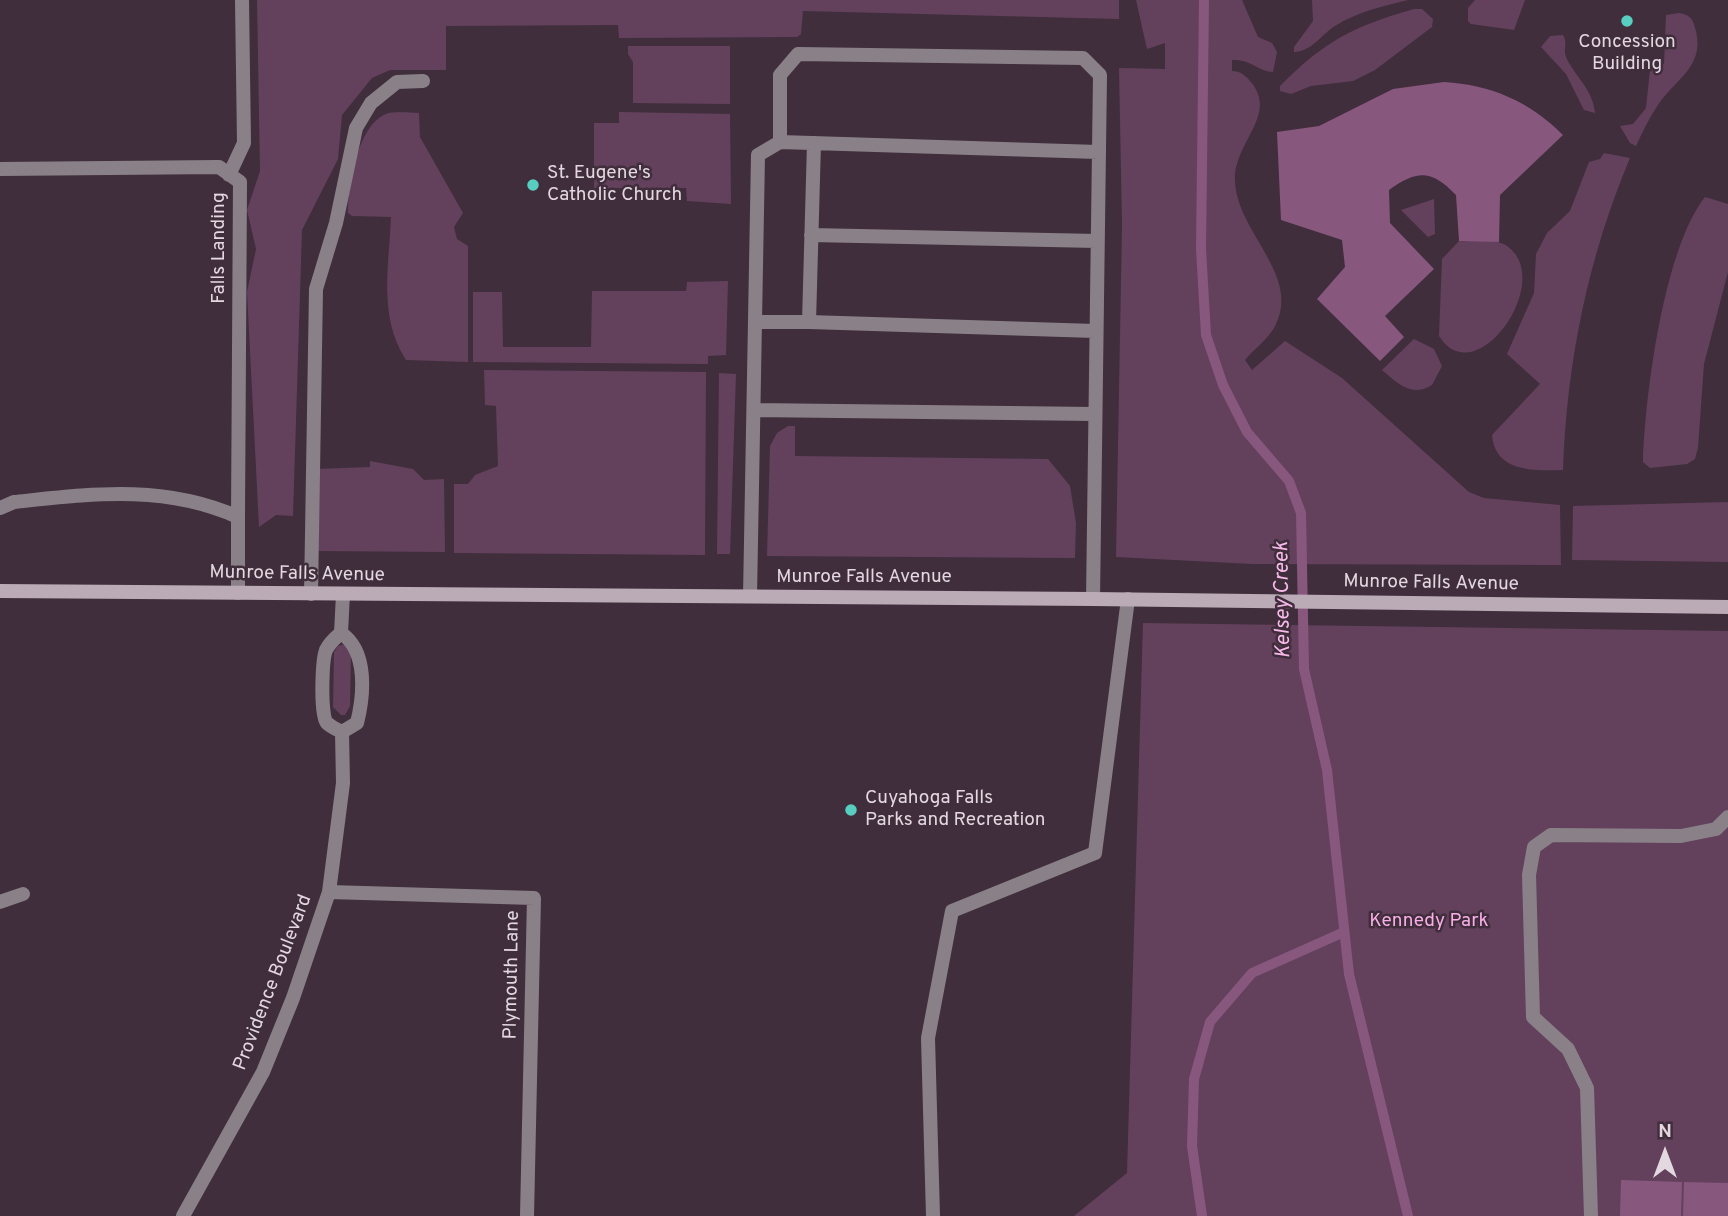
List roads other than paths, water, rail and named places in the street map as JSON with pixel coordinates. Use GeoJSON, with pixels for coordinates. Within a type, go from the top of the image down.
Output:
{"type":"FeatureCollection","features":[{"type":"Feature","properties":{"kind":"street"},"geometry":{"type":"LineString","coordinates":[[229,175],[244,143],[242,0]]}},
{"type":"Feature","properties":{"kind":"street"},"geometry":{"type":"LineString","coordinates":[[780,142],[780,75],[798,54],[1083,58],[1100,75],[1093,598]]}},
{"type":"Feature","properties":{"kind":"street"},"geometry":{"type":"LineString","coordinates":[[311,594],[316,289],[336,223],[356,128],[371,103],[397,82],[423,81]]}},
{"type":"Feature","properties":{"kind":"street"},"geometry":{"type":"LineString","coordinates":[[750,596],[758,155],[780,142],[1098,152]]}},
{"type":"Feature","properties":{"kind":"street"},"geometry":{"type":"LineString","coordinates":[[809,322],[814,143]]}},
{"type":"Feature","properties":{"kind":"street","name":"Falls Landing"},"geometry":{"type":"LineString","coordinates":[[0,169],[219,167],[240,182],[238,593]]}},
{"type":"Feature","properties":{"kind":"street"},"geometry":{"type":"LineString","coordinates":[[811,235],[1097,241]]}},
{"type":"Feature","properties":{"kind":"street"},"geometry":{"type":"LineString","coordinates":[[755,322],[1095,331]]}},
{"type":"Feature","properties":{"kind":"street"},"geometry":{"type":"LineString","coordinates":[[754,410],[1094,414]]}},
{"type":"Feature","properties":{"kind":"street"},"geometry":{"type":"LineString","coordinates":[[0,508],[14,502],[110,492],[206,502],[238,517]]}},
{"type":"Feature","properties":{"kind":"street","name":"Munroe Falls Avenue"},"geometry":{"type":"LineString","coordinates":[[0,591],[1093,598],[1728,607]]}},
{"type":"Feature","properties":{"kind":"street"},"geometry":{"type":"LineString","coordinates":[[341,633],[351,639],[359,652],[360,681],[357,723],[342,732],[327,723],[324,715],[325,653],[331,642],[341,633],[344,594]]}},
{"type":"Feature","properties":{"kind":"street"},"geometry":{"type":"LineString","coordinates":[[933,1216],[928,1038],[952,911],[1095,853],[1128,599]]}},
{"type":"Feature","properties":{"kind":"street","name":"Providence Boulevard"},"geometry":{"type":"LineString","coordinates":[[183,1216],[263,1072],[293,998],[329,892],[343,783],[342,732]]}},
{"type":"Feature","properties":{"kind":"street"},"geometry":{"type":"LineString","coordinates":[[1591,1216],[1587,1088],[1568,1049],[1533,1017],[1529,875],[1534,847],[1551,835],[1681,836],[1716,829],[1728,817]]}},
{"type":"Feature","properties":{"kind":"street","name":"Plymouth Lane"},"geometry":{"type":"LineString","coordinates":[[329,892],[534,898],[527,1216]]}},
{"type":"Feature","properties":{"kind":"street"},"geometry":{"type":"LineString","coordinates":[[0,902],[23,894]]}},
{"type":"Feature","properties":{"kind":"waterway","name":"Kelsey Creek"},"geometry":{"type":"LineString","coordinates":[[1204,0],[1201,249],[1206,335],[1223,385],[1247,432],[1289,481],[1301,513],[1304,669],[1327,770],[1349,974],[1408,1216]]}},
{"type":"Feature","properties":{"kind":"waterway"},"geometry":{"type":"LineString","coordinates":[[1202,1216],[1192,1146],[1194,1079],[1210,1022],[1252,973],[1344,932]]}},
{"type":"Feature","properties":{"kind":"place","name":"Concession Building"},"geometry":{"type":"Point","coordinates":[1627,21]}},
{"type":"Feature","properties":{"kind":"place","name":"St. Eugene's Catholic Church"},"geometry":{"type":"Point","coordinates":[533,185]}},
{"type":"Feature","properties":{"kind":"place","name":"Cuyahoga Falls Parks and Recreation"},"geometry":{"type":"Point","coordinates":[851,810]}},
{"type":"Feature","properties":{"kind":"park label","name":"Kennedy Park"},"geometry":{"type":"Point","coordinates":[1429,922]}}]}
